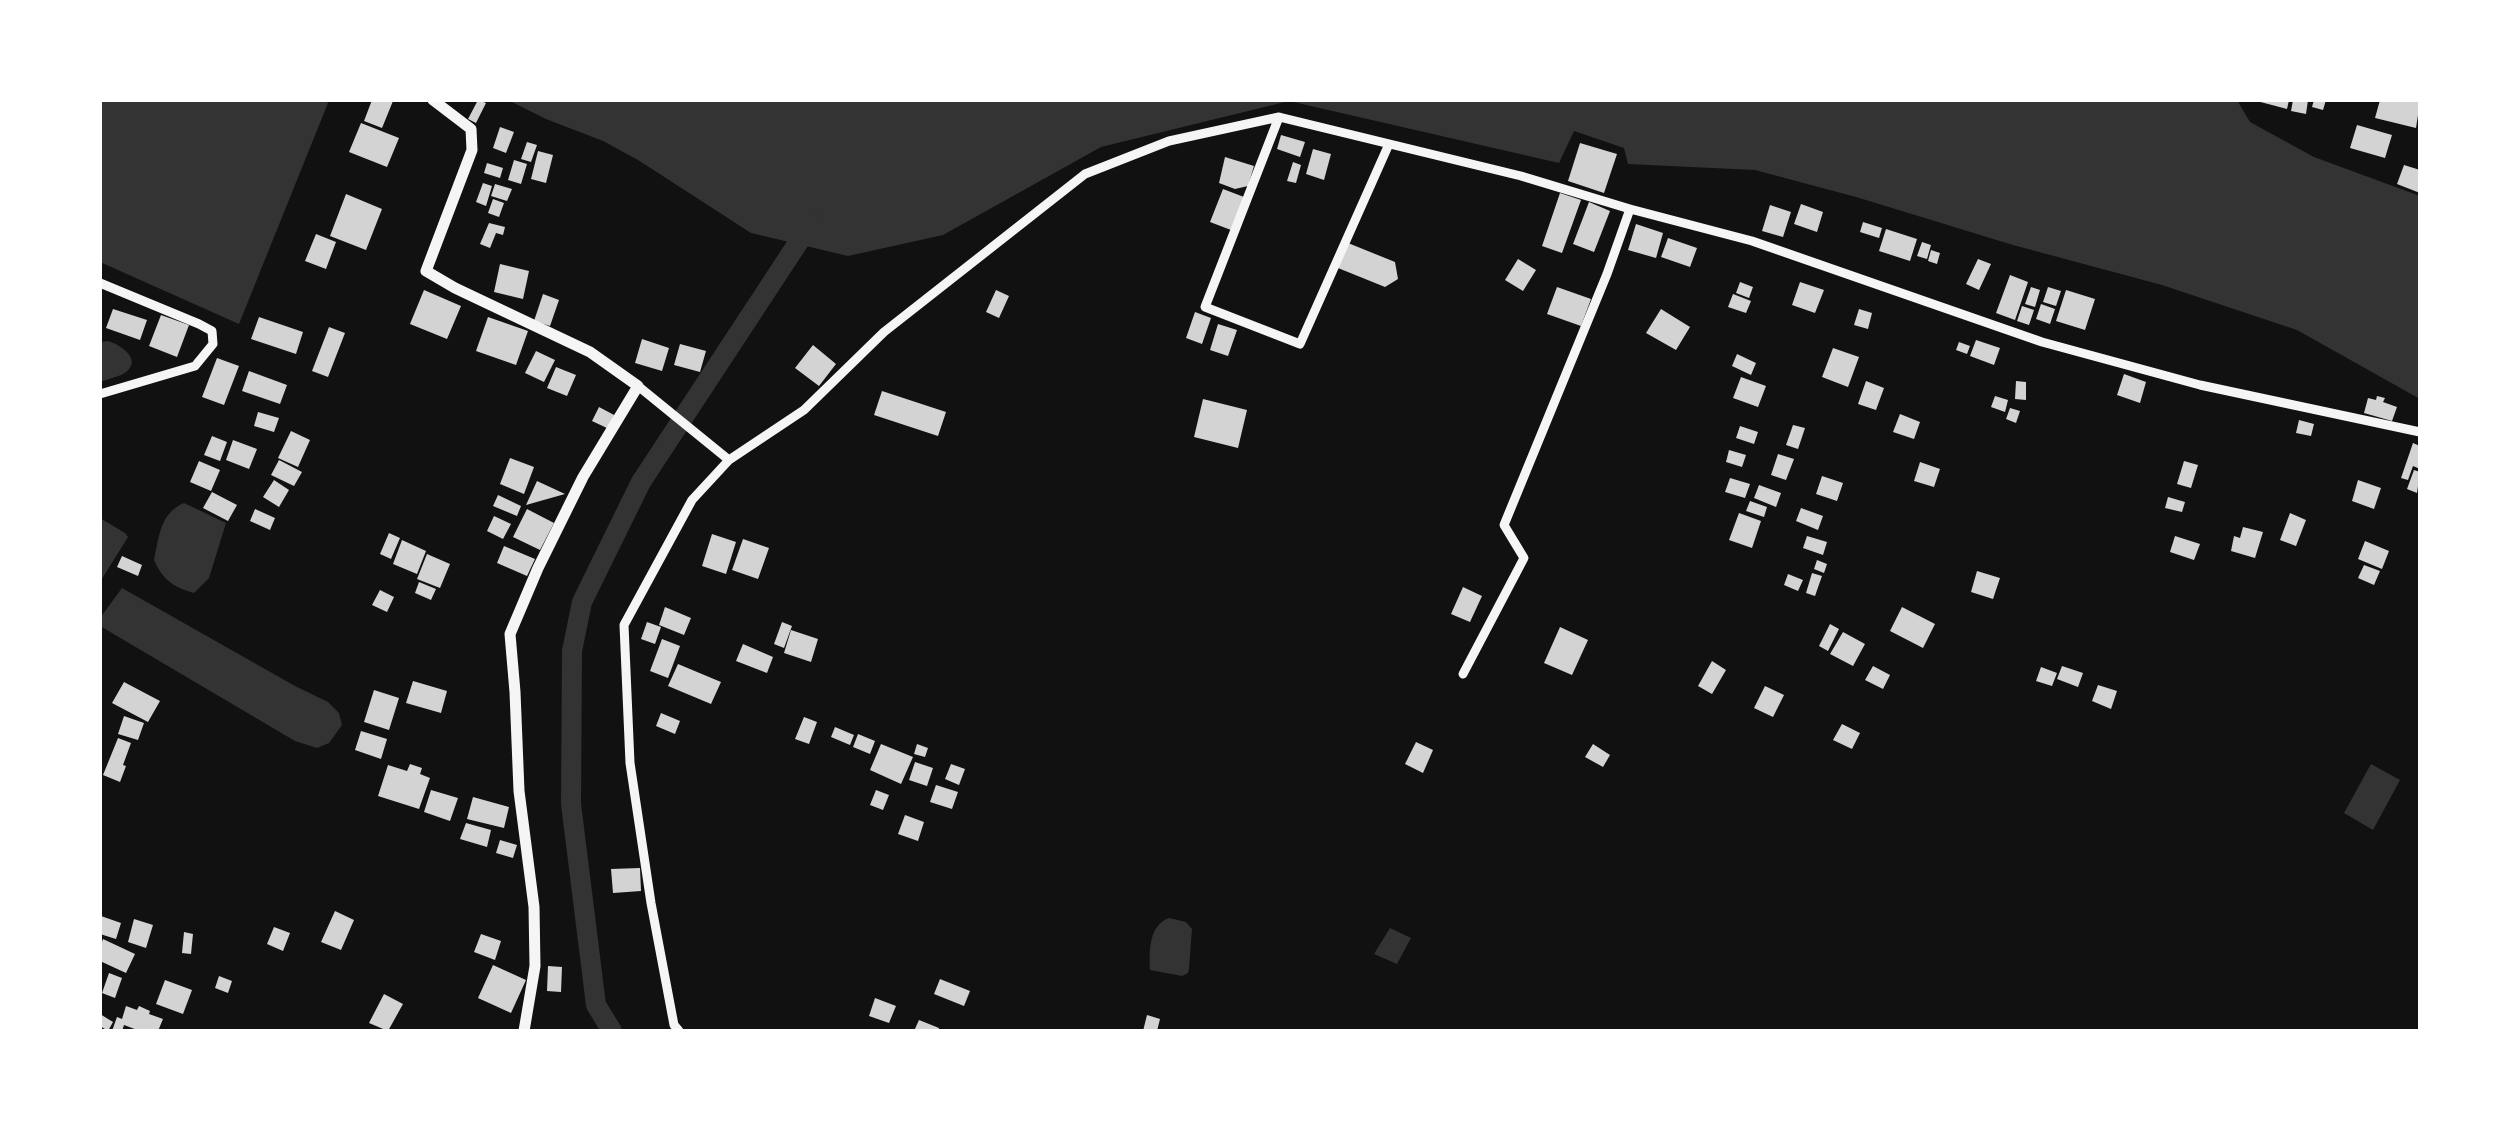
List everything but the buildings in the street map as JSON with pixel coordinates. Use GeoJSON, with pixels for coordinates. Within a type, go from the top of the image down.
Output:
{"type":"FeatureCollection","features":[{"type":"Feature","properties":{"kind":"street"},"geometry":{"type":"LineString","coordinates":[[433,100],[471,129],[472,150],[426,271],[590,352],[729,460]]}},
{"type":"Feature","properties":{"kind":"street"},"geometry":{"type":"LineString","coordinates":[[1278,117],[1205,307],[1300,344],[1389,144]]}},
{"type":"Feature","properties":{"kind":"street"},"geometry":{"type":"LineString","coordinates":[[679,1031],[674,1025],[651,903],[630,763],[624,625],[692,500],[729,460],[804,410],[884,332],[1085,174],[1169,140],[1278,117],[1521,176],[1788,253],[2042,342],[2200,385],[2420,432]]}},
{"type":"Feature","properties":{"kind":"street"},"geometry":{"type":"LineString","coordinates":[[1463,674],[1524,558],[1504,525],[1630,209]]}},
{"type":"Feature","properties":{"kind":"street"},"geometry":{"type":"LineString","coordinates":[[100,283],[212,331],[213,344],[194,366],[100,394]]}},
{"type":"Feature","properties":{"kind":"street"},"geometry":{"type":"LineString","coordinates":[[524,1031],[535,966],[534,907],[519,791],[510,634],[583,477],[638,386]]}},
{"type":"Feature","properties":{"kind":"shaded area"},"geometry":{"type":"Polygon","coordinates":[[[100,100],[328,103],[239,324],[100,262],[100,100]]]}},
{"type":"Feature","properties":{"kind":"shaded area"},"geometry":{"type":"Polygon","coordinates":[[[508,100],[2237,100],[2250,122],[2314,157],[2420,196],[2420,399],[2297,330],[2162,285],[1755,170],[1628,164],[1624,148],[1574,131],[1559,163],[1289,101],[1101,147],[943,235],[848,256],[751,233],[638,160],[508,100]]]}},
{"type":"Feature","properties":{"kind":"shaded area"},"geometry":{"type":"Polygon","coordinates":[[[108,341],[123,349],[132,362],[123,374],[100,382],[100,342],[108,341]]]}},
{"type":"Feature","properties":{"kind":"shaded area"},"geometry":{"type":"Polygon","coordinates":[[[184,503],[226,523],[209,578],[194,593],[170,582],[154,560],[165,519],[184,503]]]}},
{"type":"Feature","properties":{"kind":"shaded area"},"geometry":{"type":"Polygon","coordinates":[[[100,518],[128,537],[100,582],[100,518]]]}},
{"type":"Feature","properties":{"kind":"shaded area"},"geometry":{"type":"Polygon","coordinates":[[[122,588],[328,702],[339,713],[342,725],[329,743],[317,748],[295,741],[100,626],[100,618],[122,588]]]}},
{"type":"Feature","properties":{"kind":"shaded area"},"geometry":{"type":"Polygon","coordinates":[[[2371,764],[2400,780],[2373,830],[2344,813],[2371,764]]]}},
{"type":"Feature","properties":{"kind":"shaded area"},"geometry":{"type":"Polygon","coordinates":[[[1169,918],[1186,922],[1192,929],[1188,973],[1182,976],[1150,970],[1154,933],[1169,918]]]}},
{"type":"Feature","properties":{"kind":"shaded area"},"geometry":{"type":"Polygon","coordinates":[[[1390,928],[1411,938],[1397,964],[1374,954],[1390,928]]]}},
{"type":"Feature","properties":{"kind":"waterway"},"geometry":{"type":"LineString","coordinates":[[612,1031],[596,1005],[571,804],[572,651],[582,602],[641,482],[813,220]]}}]}
